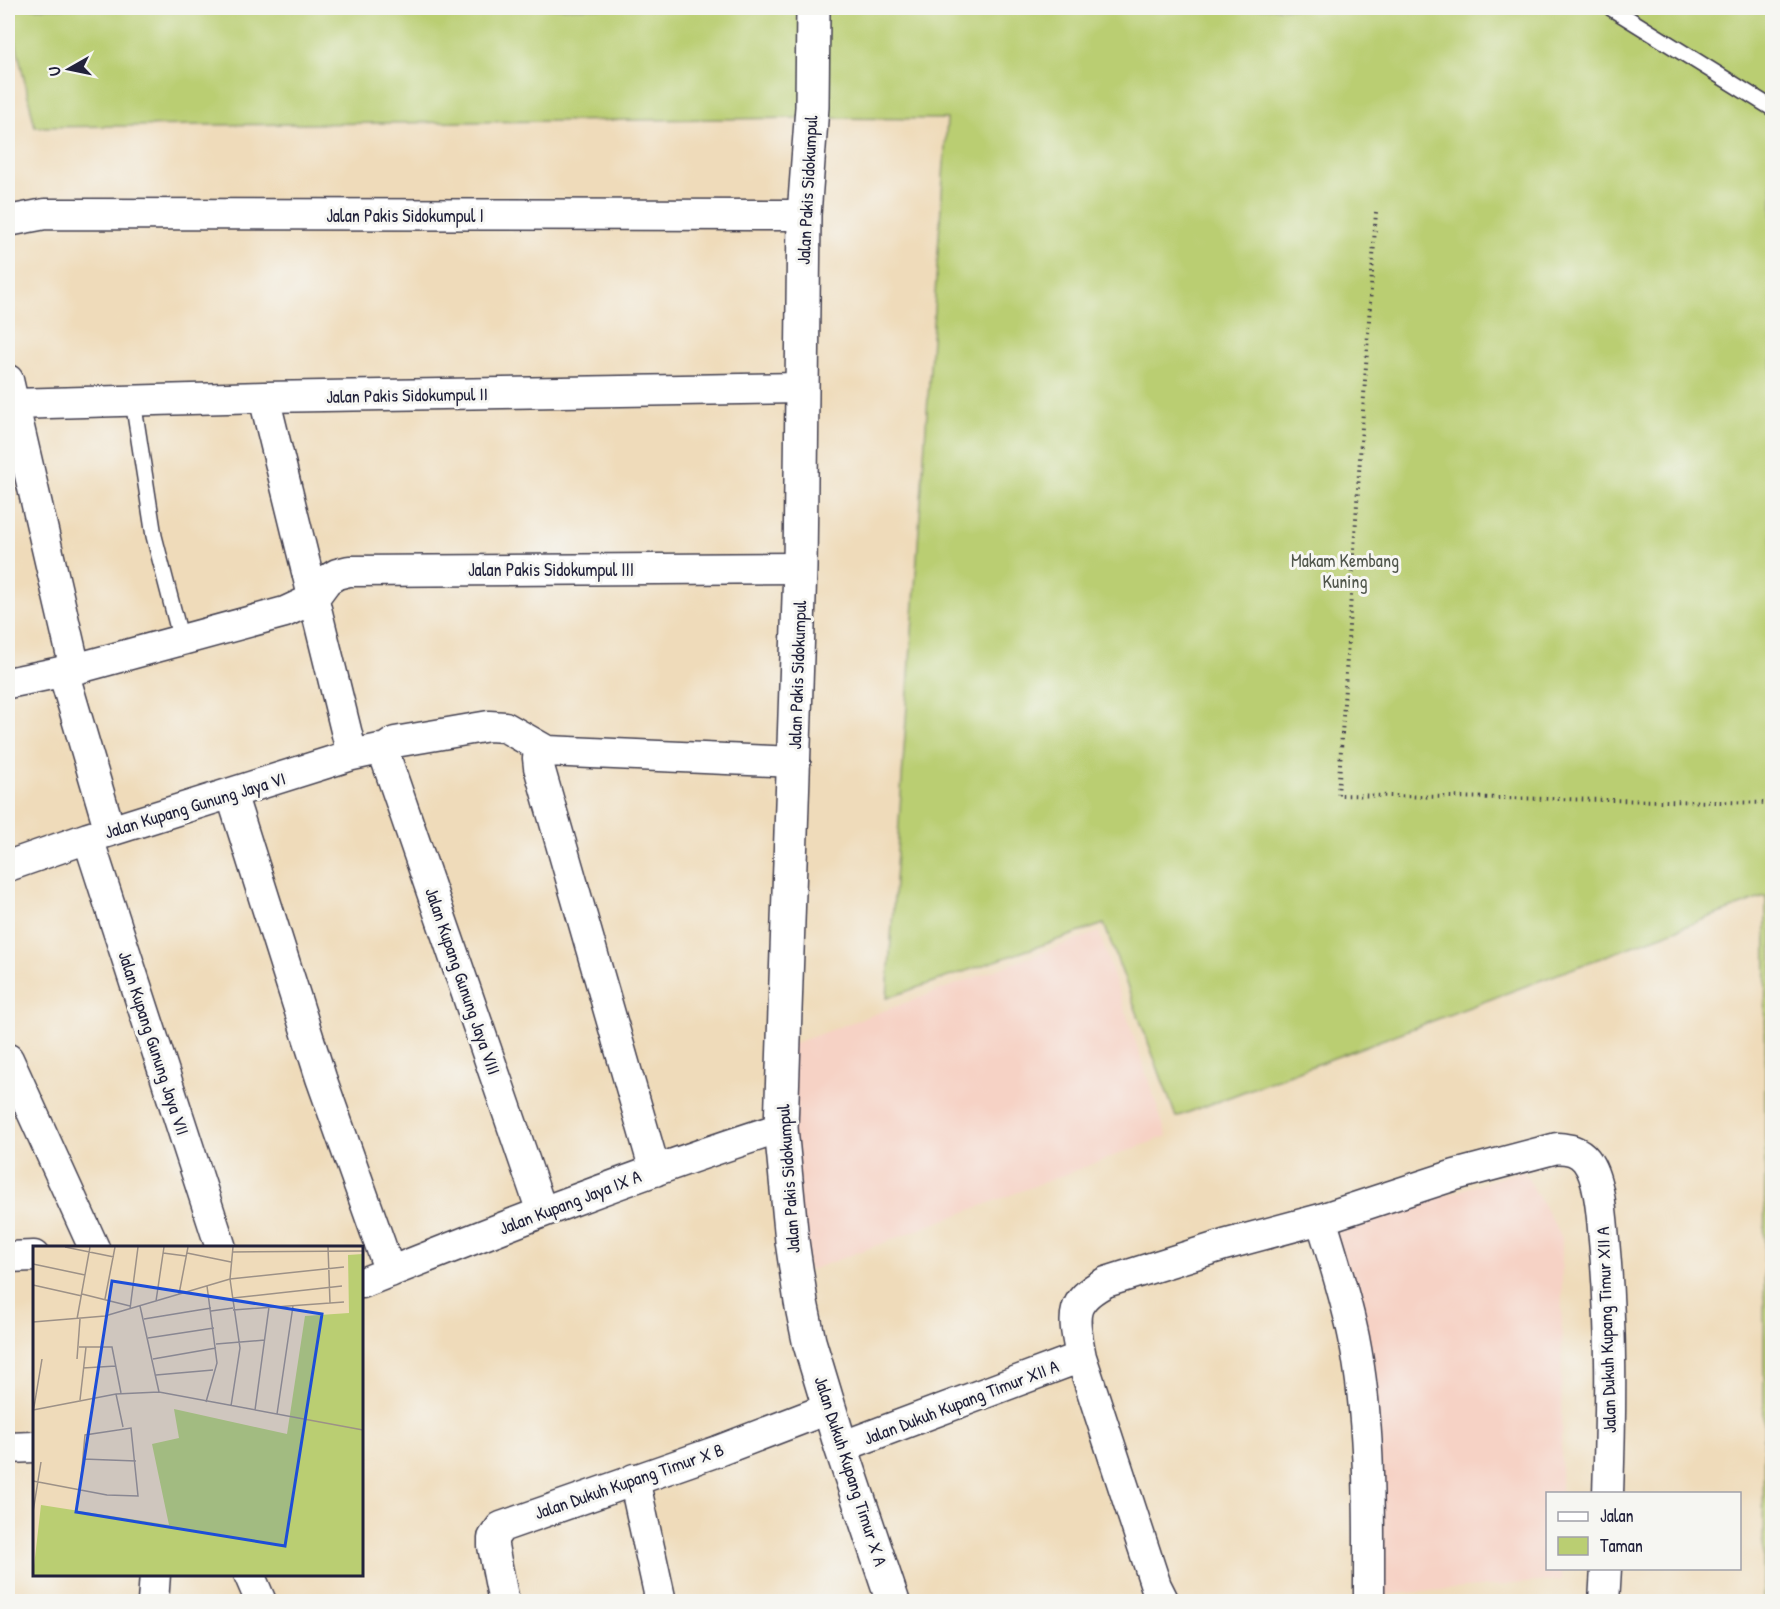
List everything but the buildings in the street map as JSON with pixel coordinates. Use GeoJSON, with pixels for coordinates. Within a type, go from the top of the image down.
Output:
{"type":"FeatureCollection","features":[{"type":"Feature","properties":{"kind":"street","name":"Jalan Pakis Sidokumpul"},"geometry":{"type":"LineString","coordinates":[[810,1341],[793,1251],[781,1128],[795,762],[800,568],[804,215],[812,108],[813,8]]}},
{"type":"Feature","properties":{"kind":"street","name":"Jalan Pakis Sidokumpul I"},"geometry":{"type":"LineString","coordinates":[[8,220],[45,214],[804,215]]}},
{"type":"Feature","properties":{"kind":"street","name":"Jalan Pakis Sidokumpul II"},"geometry":{"type":"LineString","coordinates":[[10,392],[133,401],[802,388]]}},
{"type":"Feature","properties":{"kind":"street","name":"Jalan Kupang Gunung Jaya VII"},"geometry":{"type":"LineString","coordinates":[[10,392],[69,670],[99,835],[220,1246]]}},
{"type":"Feature","properties":{"kind":"street"},"geometry":{"type":"LineString","coordinates":[[264,397],[352,755]]}},
{"type":"Feature","properties":{"kind":"street","name":"Jalan Pakis Sidokumpul III"},"geometry":{"type":"LineString","coordinates":[[313,599],[327,580],[349,571],[800,568]]}},
{"type":"Feature","properties":{"kind":"street"},"geometry":{"type":"LineString","coordinates":[[8,683],[69,670],[285,612],[313,599]]}},
{"type":"Feature","properties":{"kind":"street","name":"Jalan Kupang Gunung Jaya VI"},"geometry":{"type":"LineString","coordinates":[[8,866],[352,755],[383,750],[395,742],[489,726],[505,727],[547,751]]}},
{"type":"Feature","properties":{"kind":"street","name":"Jalan Kupang Gunung Jaya VIII"},"geometry":{"type":"LineString","coordinates":[[383,750],[542,1212]]}},
{"type":"Feature","properties":{"kind":"street"},"geometry":{"type":"LineString","coordinates":[[655,1171],[538,767],[538,758],[541,753],[547,751],[795,762]]}},
{"type":"Feature","properties":{"kind":"street"},"geometry":{"type":"LineString","coordinates":[[231,793],[321,1078],[390,1272]]}},
{"type":"Feature","properties":{"kind":"street"},"geometry":{"type":"LineString","coordinates":[[8,1059],[15,1090],[93,1246]]}},
{"type":"Feature","properties":{"kind":"street","name":"Jalan Kupang Jaya IX A"},"geometry":{"type":"LineString","coordinates":[[363,1283],[542,1212],[781,1128]]}},
{"type":"Feature","properties":{"kind":"street","name":"Jalan Dukuh Kupang Timur XII A"},"geometry":{"type":"LineString","coordinates":[[1164,1602],[1156,1586],[1081,1357],[1075,1321],[1077,1308],[1082,1298],[1106,1282],[1224,1245],[1321,1219],[1455,1175],[1557,1148],[1575,1150],[1586,1159],[1600,1205],[1606,1266],[1612,1392],[1608,1492]]}},
{"type":"Feature","properties":{"kind":"street"},"geometry":{"type":"LineString","coordinates":[[1321,1219],[1354,1338],[1364,1411],[1369,1480],[1369,1602]]}},
{"type":"Feature","properties":{"kind":"street"},"geometry":{"type":"LineString","coordinates":[[8,1257],[33,1256]]}},
{"type":"Feature","properties":{"kind":"street","name":"Jalan Dukuh Kupang Timur X A"},"geometry":{"type":"LineString","coordinates":[[810,1341],[842,1448],[893,1602]]}},
{"type":"Feature","properties":{"kind":"street","name":"Jalan Dukuh Kupang Timur XII A"},"geometry":{"type":"LineString","coordinates":[[842,1448],[1081,1357]]}},
{"type":"Feature","properties":{"kind":"street","name":"Jalan Dukuh Kupang Timur X B"},"geometry":{"type":"LineString","coordinates":[[504,1602],[493,1546],[496,1531],[501,1527],[718,1451],[830,1408]]}},
{"type":"Feature","properties":{"kind":"street"},"geometry":{"type":"LineString","coordinates":[[8,1448],[33,1447]]}},
{"type":"Feature","properties":{"kind":"street"},"geometry":{"type":"LineString","coordinates":[[634,1479],[661,1602]]}},
{"type":"Feature","properties":{"kind":"street"},"geometry":{"type":"LineString","coordinates":[[1604,1602],[1606,1570]]}},
{"type":"Feature","properties":{"kind":"street"},"geometry":{"type":"LineString","coordinates":[[153,1602],[155,1576]]}},
{"type":"Feature","properties":{"kind":"street"},"geometry":{"type":"LineString","coordinates":[[249,1576],[261,1602]]}},
{"type":"Feature","properties":{"kind":"lane"},"geometry":{"type":"LineString","coordinates":[[1611,8],[1773,108]]}},
{"type":"Feature","properties":{"kind":"lane"},"geometry":{"type":"LineString","coordinates":[[133,401],[154,536],[181,640]]}},
{"type":"Feature","properties":{"kind":"path"},"geometry":{"type":"LineString","coordinates":[[1376,212],[1338,795],[1773,803]]}},
{"type":"Feature","properties":{"kind":"path"},"geometry":{"type":"LineString","coordinates":[[1772,1199],[1772,1602]]}},
{"type":"Feature","properties":{"kind":"shaded area"},"geometry":{"type":"Polygon","coordinates":[[[1099,932],[1167,1136],[808,1271],[776,1050],[1099,932]]]}},
{"type":"Feature","properties":{"kind":"shaded area"},"geometry":{"type":"Polygon","coordinates":[[[1523,1170],[1562,1238],[1561,1492],[1546,1492],[1546,1570],[1561,1570],[1561,1580],[1382,1595],[1374,1362],[1329,1232],[1523,1170]]]}},
{"type":"Feature","properties":{"kind":"green space","name":"Makam Kembang Kuning"},"geometry":{"type":"Polygon","coordinates":[[[8,8],[1772,8],[1772,1601],[1763,1601],[1766,896],[1176,1117],[1104,924],[887,998],[947,119],[811,118],[35,127],[8,8]]]}}]}
